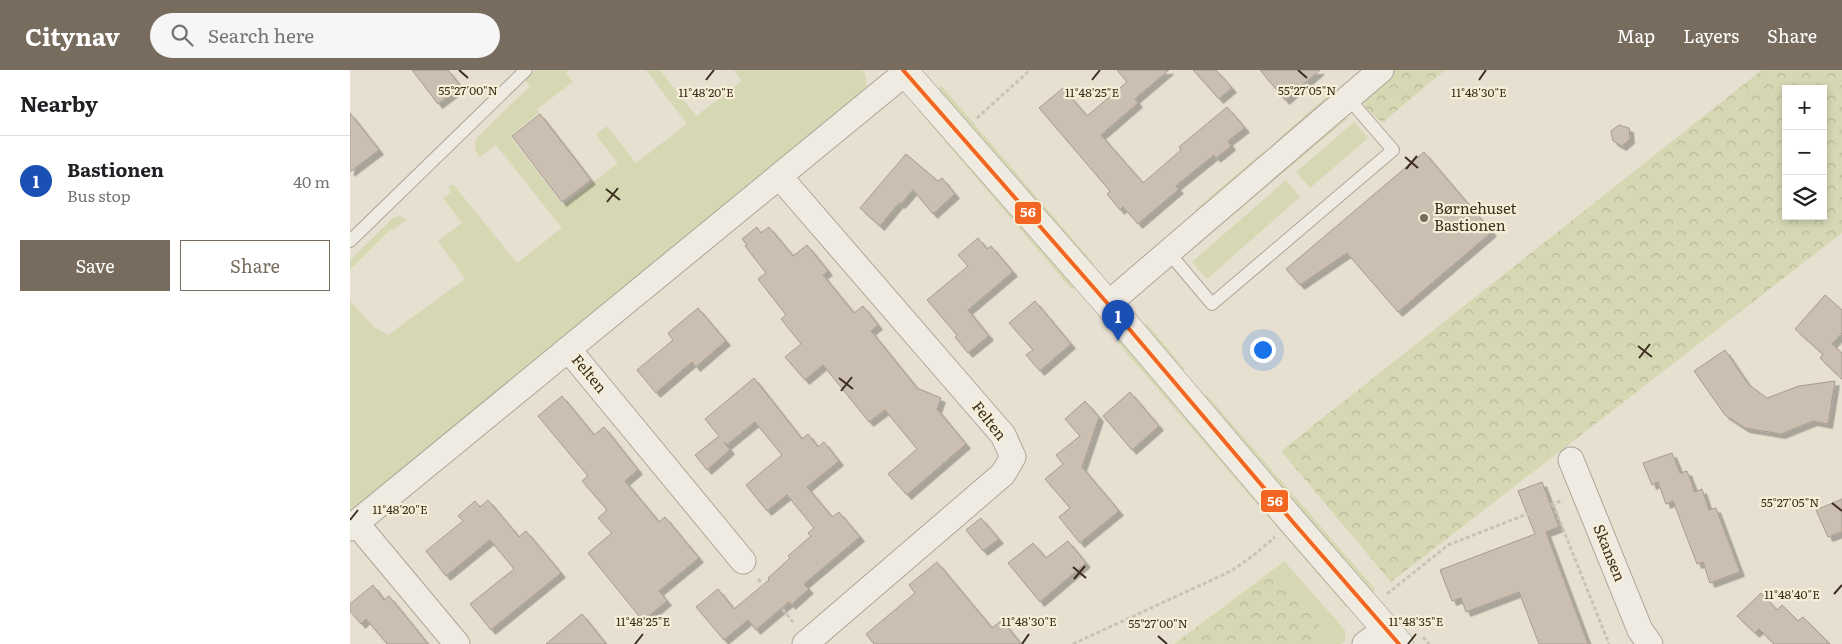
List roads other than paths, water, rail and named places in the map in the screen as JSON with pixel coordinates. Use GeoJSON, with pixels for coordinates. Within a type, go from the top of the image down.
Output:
{"type":"FeatureCollection","features":[{"type":"Feature","properties":{"kind":"street"},"geometry":{"type":"LineString","coordinates":[[904,71],[1108,304],[1380,631]]}},
{"type":"Feature","properties":{"kind":"street","name":"Felten"},"geometry":{"type":"LineString","coordinates":[[457,644],[353,526],[904,71]]}},
{"type":"Feature","properties":{"kind":"street"},"geometry":{"type":"LineString","coordinates":[[1108,304],[1378,71]]}},
{"type":"Feature","properties":{"kind":"street","name":"Felten"},"geometry":{"type":"LineString","coordinates":[[779,176],[1003,435],[1012,457],[1003,474],[807,642]]}},
{"type":"Feature","properties":{"kind":"street","name":"Felten"},"geometry":{"type":"LineString","coordinates":[[568,349],[743,561]]}},
{"type":"Feature","properties":{"kind":"street","name":"Skansen"},"geometry":{"type":"LineString","coordinates":[[1571,460],[1640,630],[1650,644]]}},
{"type":"Feature","properties":{"kind":"lane"},"geometry":{"type":"LineString","coordinates":[[350,241],[526,70]]}},
{"type":"Feature","properties":{"kind":"lane"},"geometry":{"type":"LineString","coordinates":[[1169,253],[1212,304],[1393,150],[1348,98]]}},
{"type":"Feature","properties":{"kind":"place","name":"Børnehuset Bastionen"},"geometry":{"type":"Point","coordinates":[1424,218]}},
{"type":"Feature","properties":{"kind":"place","name":"Bastionen"},"geometry":{"type":"Point","coordinates":[1118,341]}}]}
